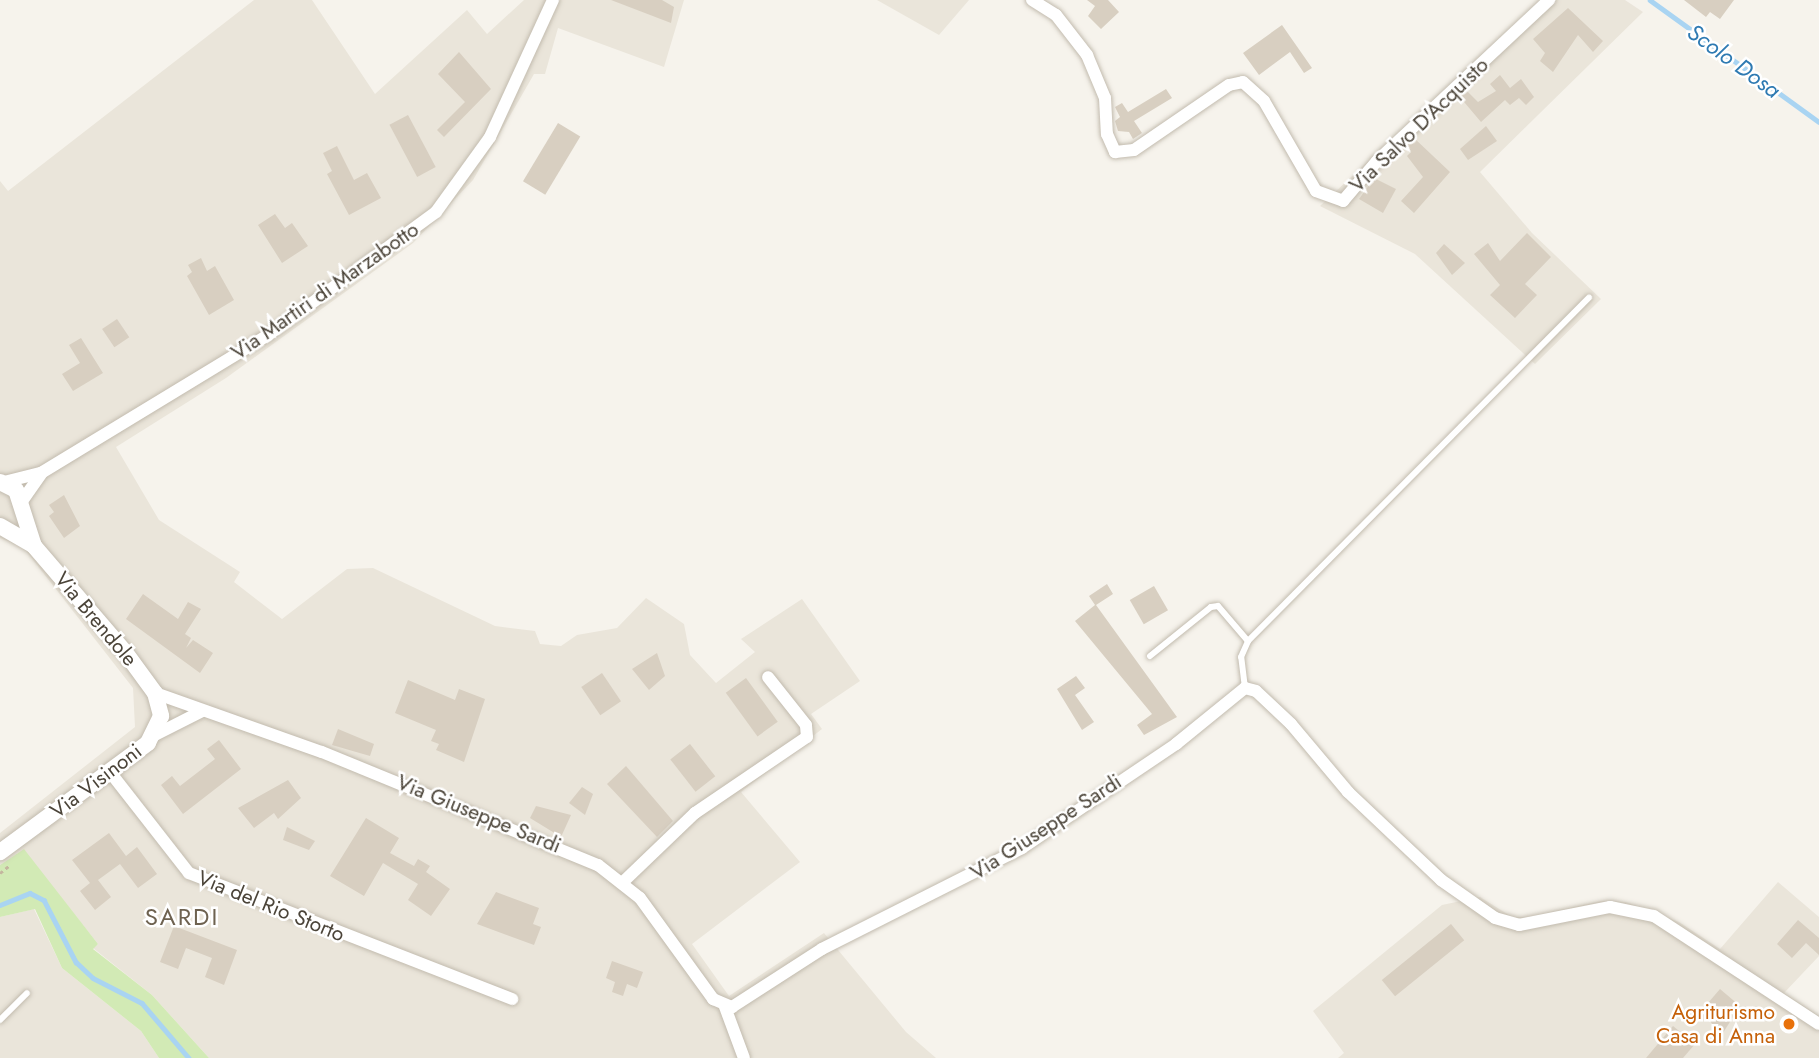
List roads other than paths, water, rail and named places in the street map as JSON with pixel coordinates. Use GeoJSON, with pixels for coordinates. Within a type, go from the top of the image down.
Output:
{"type":"FeatureCollection","features":[{"type":"Feature","properties":{"kind":"street","name":"Via Martiri di Marzabotto"},"geometry":{"type":"LineString","coordinates":[[2,482],[41,473],[268,335],[436,212],[490,137],[553,0]]}},
{"type":"Feature","properties":{"kind":"street","name":"Via Salvo D'Acquisto"},"geometry":{"type":"LineString","coordinates":[[1032,0],[1074,34],[1092,65],[1115,152],[1133,150],[1229,85],[1243,82],[1264,101],[1316,191],[1343,201],[1377,161],[1549,0]]}},
{"type":"Feature","properties":{"kind":"street","name":"Via Martiri di Marzabotto"},"geometry":{"type":"LineString","coordinates":[[20,506],[41,473]]}},
{"type":"Feature","properties":{"kind":"street","name":"Via Brendole"},"geometry":{"type":"LineString","coordinates":[[2,482],[16,490],[34,546]]}},
{"type":"Feature","properties":{"kind":"street","name":"Via Brendole"},"geometry":{"type":"LineString","coordinates":[[20,506],[0,524],[34,546],[155,693]]}},
{"type":"Feature","properties":{"kind":"street"},"geometry":{"type":"LineString","coordinates":[[623,882],[695,813],[807,737],[806,725],[768,677]]}},
{"type":"Feature","properties":{"kind":"street","name":"Via Giuseppe Sardi"},"geometry":{"type":"LineString","coordinates":[[155,693],[558,845],[623,882],[666,930],[713,999],[725,1007],[748,1000],[842,939],[1022,848],[1176,744],[1245,688]]}},
{"type":"Feature","properties":{"kind":"street"},"geometry":{"type":"LineString","coordinates":[[1245,688],[1256,691],[1291,724],[1348,792],[1441,880],[1495,918],[1519,925],[1610,907],[1654,916],[1819,1024]]}},
{"type":"Feature","properties":{"kind":"street","name":"Via Visinoni"},"geometry":{"type":"LineString","coordinates":[[0,852],[110,772],[153,736],[161,716],[155,693]]}},
{"type":"Feature","properties":{"kind":"street"},"geometry":{"type":"LineString","coordinates":[[153,736],[202,711]]}},
{"type":"Feature","properties":{"kind":"street","name":"Via del Rio Storto"},"geometry":{"type":"LineString","coordinates":[[110,772],[189,873],[512,999]]}},
{"type":"Feature","properties":{"kind":"street"},"geometry":{"type":"LineString","coordinates":[[725,1007],[744,1058]]}},
{"type":"Feature","properties":{"kind":"lane"},"geometry":{"type":"LineString","coordinates":[[1245,688],[1241,657],[1248,641],[1589,298]]}},
{"type":"Feature","properties":{"kind":"lane"},"geometry":{"type":"LineString","coordinates":[[1150,656],[1211,607],[1218,606],[1248,641]]}},
{"type":"Feature","properties":{"kind":"lane"},"geometry":{"type":"LineString","coordinates":[[0,1020],[27,993]]}},
{"type":"Feature","properties":{"kind":"waterway","name":"Scolo Dosa"},"geometry":{"type":"LineString","coordinates":[[1650,0],[1819,122]]}},
{"type":"Feature","properties":{"kind":"waterway"},"geometry":{"type":"LineString","coordinates":[[0,905],[30,893],[44,900],[76,962],[93,978],[142,1003],[189,1058]]}},
{"type":"Feature","properties":{"kind":"place","name":"Agriturismo Casa di Anna"},"geometry":{"type":"Point","coordinates":[1789,1024]}},
{"type":"Feature","properties":{"kind":"district","name":"SARDI"},"geometry":{"type":"Point","coordinates":[182,917]}}]}
